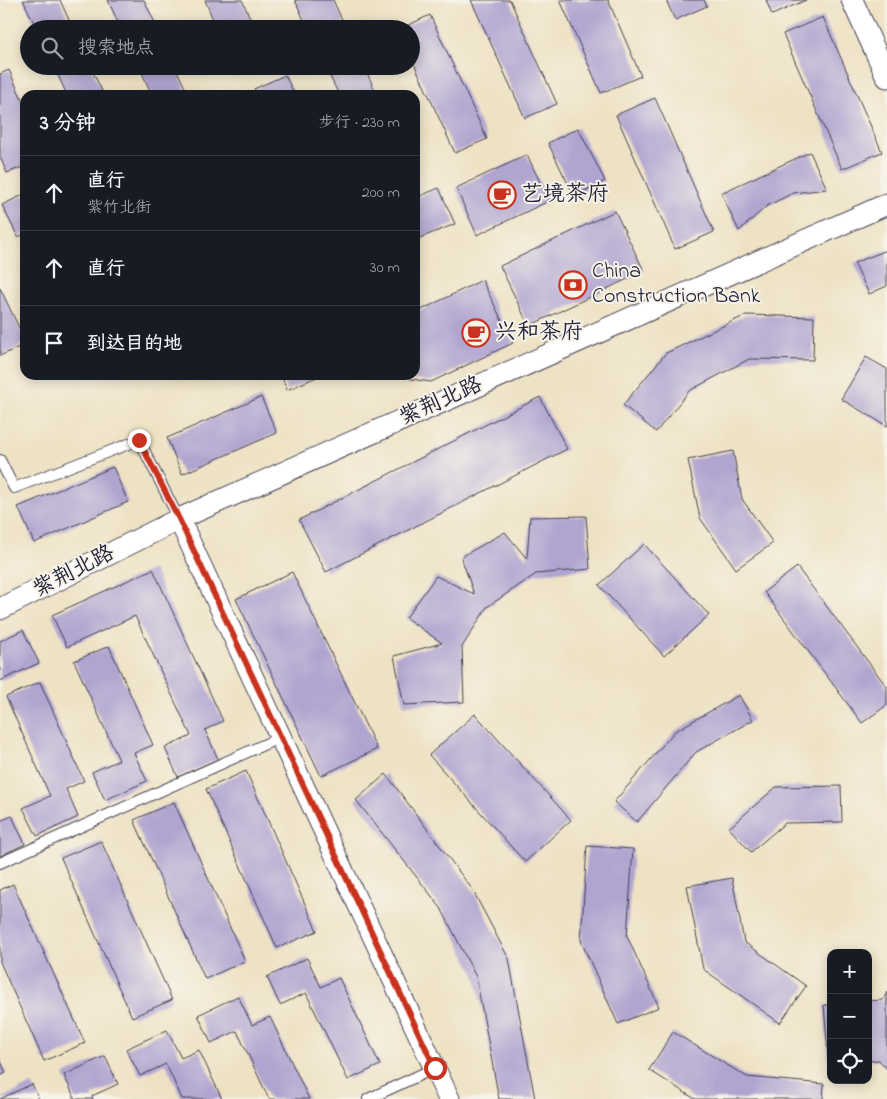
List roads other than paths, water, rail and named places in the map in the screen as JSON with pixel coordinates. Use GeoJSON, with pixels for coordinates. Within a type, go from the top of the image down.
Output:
{"type":"FeatureCollection","features":[{"type":"Feature","properties":{"kind":"street"},"geometry":{"type":"LineString","coordinates":[[852,0],[887,77]]}},
{"type":"Feature","properties":{"kind":"street","name":"紫荆北路"},"geometry":{"type":"LineString","coordinates":[[0,609],[179,519],[887,204]]}},
{"type":"Feature","properties":{"kind":"street"},"geometry":{"type":"LineString","coordinates":[[179,519],[449,1099]]}},
{"type":"Feature","properties":{"kind":"lane"},"geometry":{"type":"LineString","coordinates":[[0,460],[14,488],[139,440],[179,519]]}},
{"type":"Feature","properties":{"kind":"lane"},"geometry":{"type":"LineString","coordinates":[[0,863],[281,738]]}},
{"type":"Feature","properties":{"kind":"lane"},"geometry":{"type":"LineString","coordinates":[[368,1099],[435,1068]]}},
{"type":"Feature","properties":{"kind":"place","name":"艺境茶府"},"geometry":{"type":"Point","coordinates":[502,195]}},
{"type":"Feature","properties":{"kind":"place","name":"China Construction Bank"},"geometry":{"type":"Point","coordinates":[573,285]}},
{"type":"Feature","properties":{"kind":"place","name":"兴和茶府"},"geometry":{"type":"Point","coordinates":[476,333]}}]}
